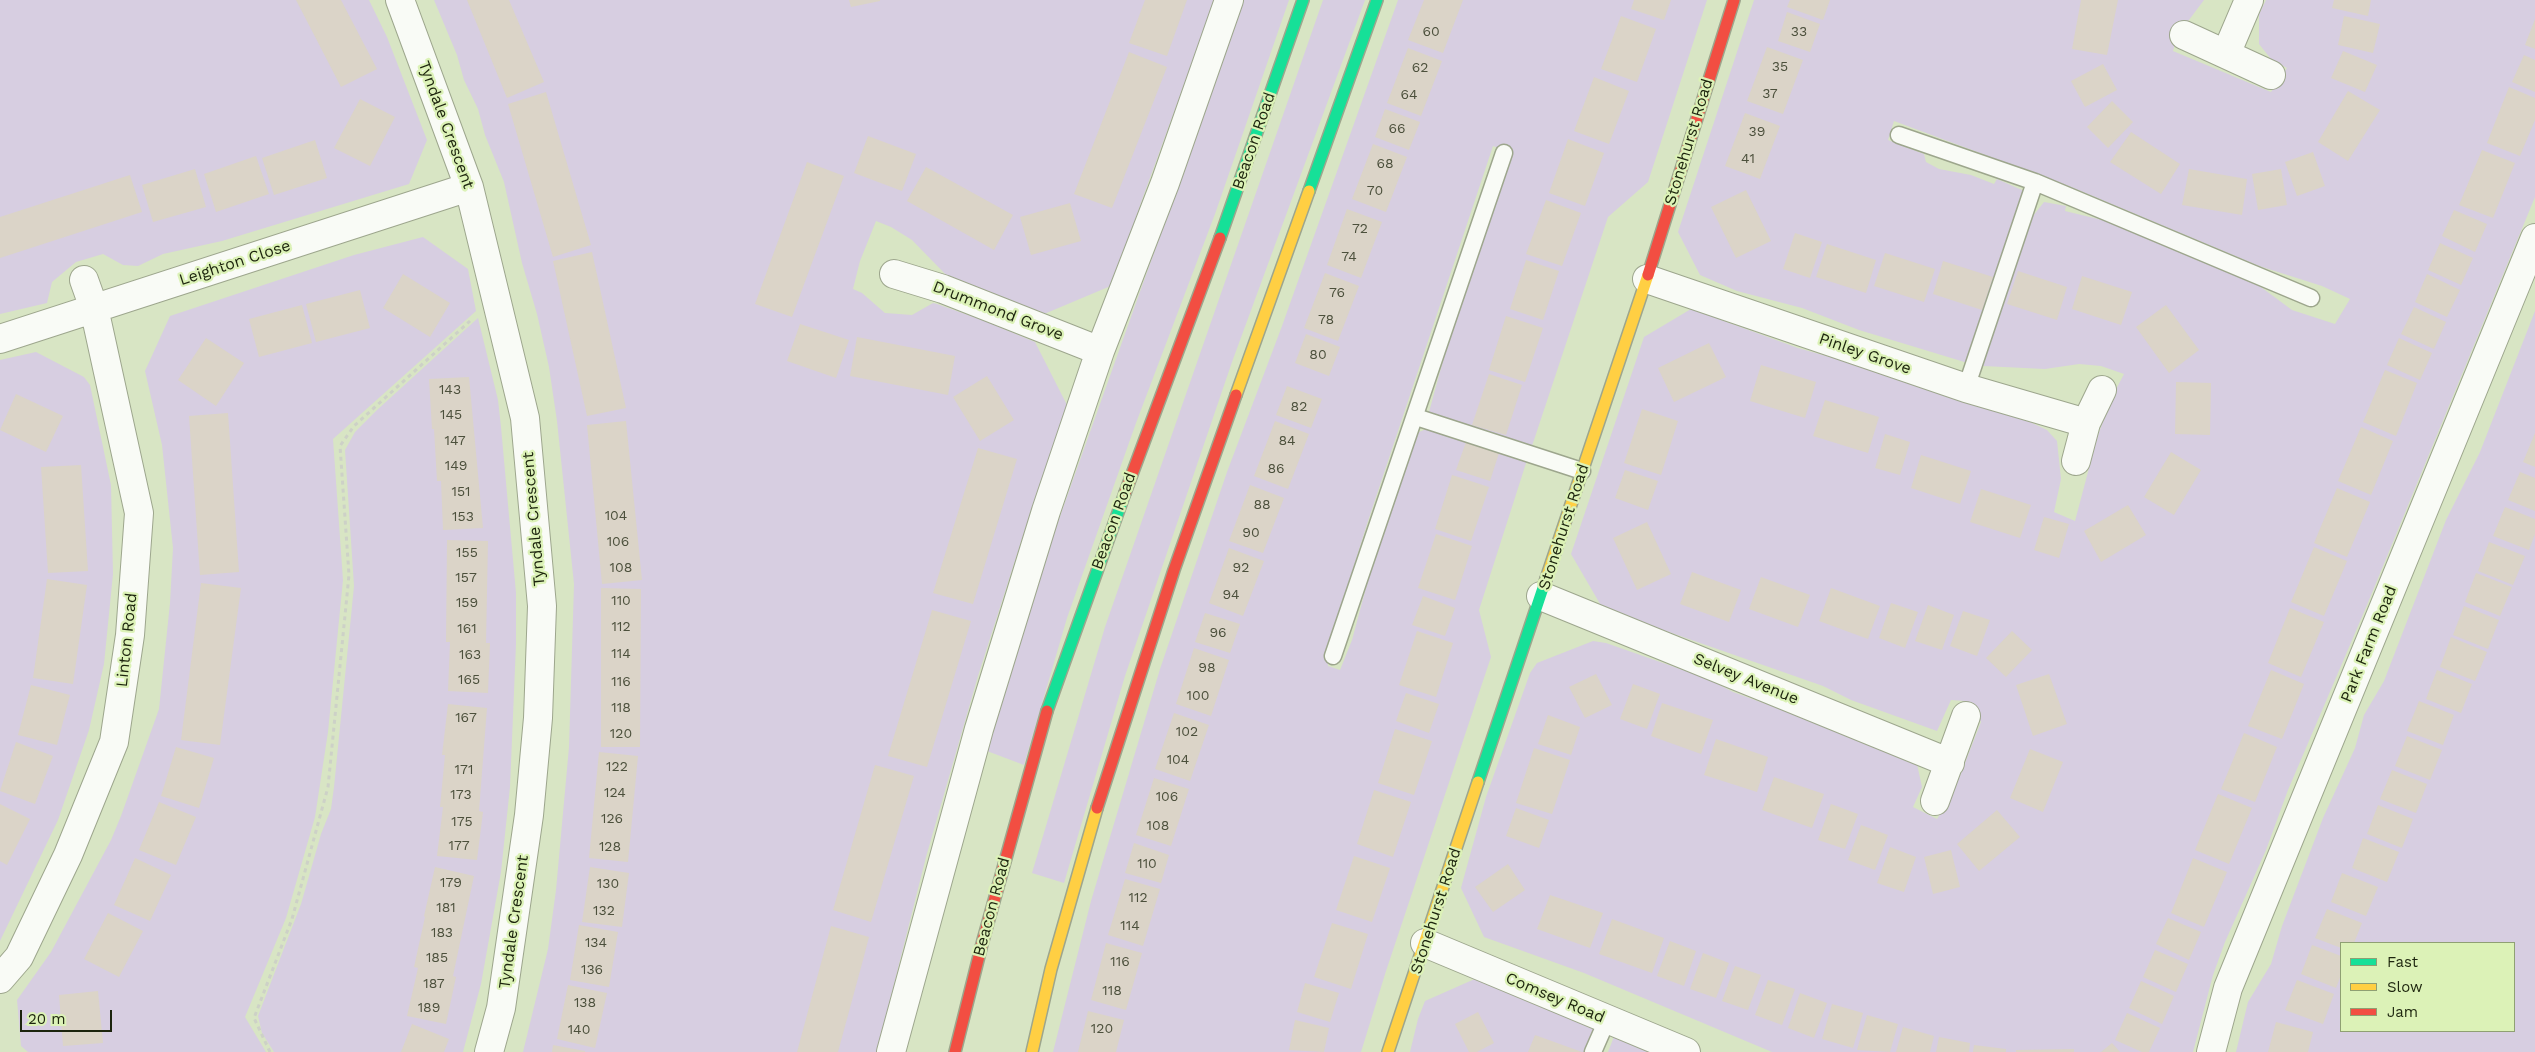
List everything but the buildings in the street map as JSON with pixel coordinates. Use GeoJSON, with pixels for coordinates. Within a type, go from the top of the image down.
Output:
{"type":"FeatureCollection","features":[{"type":"Feature","properties":{"kind":"street","name":"Tyndale Crescent"},"geometry":{"type":"LineString","coordinates":[[400,0],[469,187],[525,418],[542,606],[538,718],[529,815],[502,1008],[490,1052]]}},
{"type":"Feature","properties":{"kind":"street"},"geometry":{"type":"LineString","coordinates":[[891,1052],[979,729],[1046,511],[1100,351],[1165,183],[1228,0]]}},
{"type":"Feature","properties":{"kind":"street","name":"Beacon Road"},"geometry":{"type":"LineString","coordinates":[[955,1052],[982,944],[1040,731],[1112,527],[1233,202],[1303,0]]}},
{"type":"Feature","properties":{"kind":"street"},"geometry":{"type":"LineString","coordinates":[[1032,1052],[1051,969],[1106,777],[1174,570],[1377,0]]}},
{"type":"Feature","properties":{"kind":"street","name":"Stonehurst Road"},"geometry":{"type":"LineString","coordinates":[[1388,1052],[1646,279],[1734,0]]}},
{"type":"Feature","properties":{"kind":"street"},"geometry":{"type":"LineString","coordinates":[[2226,54],[2249,0]]}},
{"type":"Feature","properties":{"kind":"street"},"geometry":{"type":"LineString","coordinates":[[2184,35],[2271,75]]}},
{"type":"Feature","properties":{"kind":"street","name":"Leighton Close"},"geometry":{"type":"LineString","coordinates":[[0,339],[469,187]]}},
{"type":"Feature","properties":{"kind":"street","name":"Park Farm Road"},"geometry":{"type":"LineString","coordinates":[[2210,1052],[2228,988],[2535,238]]}},
{"type":"Feature","properties":{"kind":"street","name":"Drummond Grove"},"geometry":{"type":"LineString","coordinates":[[894,274],[943,289],[1100,351]]}},
{"type":"Feature","properties":{"kind":"street","name":"Pinley Grove"},"geometry":{"type":"LineString","coordinates":[[1646,279],[1966,388],[2086,423]]}},
{"type":"Feature","properties":{"kind":"street","name":"Linton Road"},"geometry":{"type":"LineString","coordinates":[[0,979],[19,957],[68,855],[114,742],[130,635],[139,513],[94,308],[84,280]]}},
{"type":"Feature","properties":{"kind":"street"},"geometry":{"type":"LineString","coordinates":[[2076,461],[2086,423],[2102,390]]}},
{"type":"Feature","properties":{"kind":"street","name":"Selvey Avenue"},"geometry":{"type":"LineString","coordinates":[[1541,596],[1950,763]]}},
{"type":"Feature","properties":{"kind":"street"},"geometry":{"type":"LineString","coordinates":[[1935,800],[1966,716]]}},
{"type":"Feature","properties":{"kind":"street","name":"Comsey Road"},"geometry":{"type":"LineString","coordinates":[[1425,944],[1686,1052]]}},
{"type":"Feature","properties":{"kind":"lane"},"geometry":{"type":"LineString","coordinates":[[1900,135],[2035,182],[2311,298]]}},
{"type":"Feature","properties":{"kind":"lane"},"geometry":{"type":"LineString","coordinates":[[1333,656],[1416,417],[1504,153]]}},
{"type":"Feature","properties":{"kind":"lane"},"geometry":{"type":"LineString","coordinates":[[1966,388],[2035,182]]}},
{"type":"Feature","properties":{"kind":"lane"},"geometry":{"type":"LineString","coordinates":[[1416,417],[1582,472]]}},
{"type":"Feature","properties":{"kind":"lane"},"geometry":{"type":"LineString","coordinates":[[1593,1052],[1607,1020]]}},
{"type":"Feature","properties":{"kind":"path"},"geometry":{"type":"LineString","coordinates":[[270,1052],[254,1018],[292,919],[328,787],[349,575],[340,446],[354,426],[496,298]]}},
{"type":"Feature","properties":{"kind":"shaded area"},"geometry":{"type":"Polygon","coordinates":[[[0,0],[369,0],[387,37],[427,140],[409,184],[222,241],[163,254],[138,266],[123,265],[103,254],[76,262],[52,282],[47,303],[0,314],[0,0]]]}},
{"type":"Feature","properties":{"kind":"shaded area"},"geometry":{"type":"Polygon","coordinates":[[[434,0],[1215,0],[1113,285],[1037,317],[950,279],[912,240],[891,227],[876,221],[860,261],[853,289],[862,293],[885,313],[912,315],[933,303],[985,321],[1035,342],[1068,407],[1037,492],[978,676],[926,857],[877,1052],[523,1052],[548,949],[556,890],[569,747],[574,584],[557,421],[549,367],[537,314],[522,263],[504,182],[485,135],[478,109],[464,80],[457,55],[434,0]]]}},
{"type":"Feature","properties":{"kind":"shaded area"},"geometry":{"type":"Polygon","coordinates":[[[1244,0],[1289,0],[1215,214],[1136,423],[1067,618],[1024,765],[987,751],[1054,533],[1244,0]]]}},
{"type":"Feature","properties":{"kind":"shaded area"},"geometry":{"type":"Polygon","coordinates":[[[1323,0],[1365,0],[1232,362],[1125,676],[1064,883],[1032,873],[1105,627],[1323,0]]]}},
{"type":"Feature","properties":{"kind":"shaded area"},"geometry":{"type":"Polygon","coordinates":[[[1398,0],[1707,0],[1648,182],[1608,217],[1532,446],[1429,412],[1452,328],[1512,153],[1493,146],[1367,524],[1327,652],[1328,666],[1340,670],[1352,640],[1378,543],[1408,456],[1419,432],[1429,428],[1527,460],[1479,610],[1491,657],[1386,971],[1361,1052],[1053,1052],[1091,901],[1160,669],[1227,472],[1282,326],[1398,0]]]}},
{"type":"Feature","properties":{"kind":"shaded area"},"geometry":{"type":"Polygon","coordinates":[[[1754,0],[2204,0],[2177,36],[2173,51],[2271,92],[2287,68],[2271,59],[2259,44],[2259,14],[2266,0],[2535,0],[2535,197],[2367,605],[2288,790],[2266,850],[2225,942],[2213,975],[2193,1052],[1772,1052],[1584,973],[1484,937],[1461,888],[1486,797],[1530,673],[1537,663],[1593,641],[1606,643],[1706,678],[1733,692],[1821,724],[1917,764],[1922,787],[1913,807],[1937,819],[1952,796],[1981,722],[1975,711],[1965,701],[1951,700],[1937,731],[1851,700],[1823,686],[1603,609],[1571,554],[1644,337],[1691,309],[1798,348],[1865,367],[2030,422],[2047,430],[2057,441],[2061,479],[2054,512],[2075,521],[2097,438],[2111,399],[2124,374],[2101,366],[2079,364],[2045,369],[1983,366],[2029,221],[2044,202],[2066,206],[2065,211],[2127,226],[2250,279],[2292,310],[2335,324],[2350,299],[2322,286],[2259,266],[2071,187],[1894,121],[1888,140],[1924,154],[1926,162],[1939,169],[1971,175],[1994,184],[1997,179],[2022,190],[2025,200],[1971,364],[1859,330],[1802,308],[1737,291],[1700,275],[1678,232],[1754,0]]]}},
{"type":"Feature","properties":{"kind":"shaded area"},"geometry":{"type":"Polygon","coordinates":[[[423,237],[468,269],[476,311],[333,439],[343,580],[328,732],[315,817],[286,918],[245,1017],[266,1052],[28,1052],[21,1046],[17,1000],[51,952],[111,840],[159,709],[170,603],[173,548],[162,445],[145,371],[170,316],[354,255],[423,237]]]}},
{"type":"Feature","properties":{"kind":"shaded area"},"geometry":{"type":"Polygon","coordinates":[[[2535,311],[2535,1052],[2236,1052],[2248,1002],[2271,964],[2282,926],[2323,818],[2355,748],[2364,715],[2384,681],[2446,520],[2480,452],[2535,311]]]}},
{"type":"Feature","properties":{"kind":"shaded area"},"geometry":{"type":"Polygon","coordinates":[[[478,318],[498,400],[516,593],[516,644],[510,787],[501,872],[481,984],[463,1052],[274,1052],[262,1033],[258,1016],[301,904],[321,834],[331,809],[334,787],[354,586],[345,450],[355,432],[377,410],[478,318]]]}},
{"type":"Feature","properties":{"kind":"shaded area"},"geometry":{"type":"Polygon","coordinates":[[[36,352],[84,377],[90,385],[111,485],[113,574],[104,664],[89,730],[58,820],[0,941],[0,360],[36,352]]]}},
{"type":"Feature","properties":{"kind":"shaded area"},"geometry":{"type":"Polygon","coordinates":[[[1477,978],[1602,1030],[1592,1052],[1410,1052],[1418,1019],[1425,1001],[1477,978]]]}},
{"type":"Feature","properties":{"kind":"shaded area"},"geometry":{"type":"Polygon","coordinates":[[[1615,1034],[1655,1052],[1608,1052],[1615,1034]]]}},
{"type":"Feature","properties":{"kind":"traffic: fast"},"geometry":{"type":"LineString","coordinates":[[1220,238],[1303,0]]}},
{"type":"Feature","properties":{"kind":"traffic: fast"},"geometry":{"type":"LineString","coordinates":[[1309,191],[1377,0]]}},
{"type":"Feature","properties":{"kind":"traffic: fast"},"geometry":{"type":"LineString","coordinates":[[1047,711],[1125,493]]}},
{"type":"Feature","properties":{"kind":"traffic: fast"},"geometry":{"type":"LineString","coordinates":[[1478,782],[1546,579]]}},
{"type":"Feature","properties":{"kind":"traffic: slow"},"geometry":{"type":"LineString","coordinates":[[1236,395],[1309,191]]}},
{"type":"Feature","properties":{"kind":"traffic: slow"},"geometry":{"type":"LineString","coordinates":[[1546,579],[1648,275]]}},
{"type":"Feature","properties":{"kind":"traffic: slow"},"geometry":{"type":"LineString","coordinates":[[1388,1052],[1478,782]]}},
{"type":"Feature","properties":{"kind":"traffic: slow"},"geometry":{"type":"LineString","coordinates":[[1032,1052],[1051,969],[1097,808]]}},
{"type":"Feature","properties":{"kind":"traffic: jam"},"geometry":{"type":"LineString","coordinates":[[1648,275],[1734,0]]}},
{"type":"Feature","properties":{"kind":"traffic: jam"},"geometry":{"type":"LineString","coordinates":[[1125,493],[1220,238]]}},
{"type":"Feature","properties":{"kind":"traffic: jam"},"geometry":{"type":"LineString","coordinates":[[1097,808],[1174,570],[1236,395]]}},
{"type":"Feature","properties":{"kind":"traffic: jam"},"geometry":{"type":"LineString","coordinates":[[955,1052],[982,944],[1047,711]]}}]}
